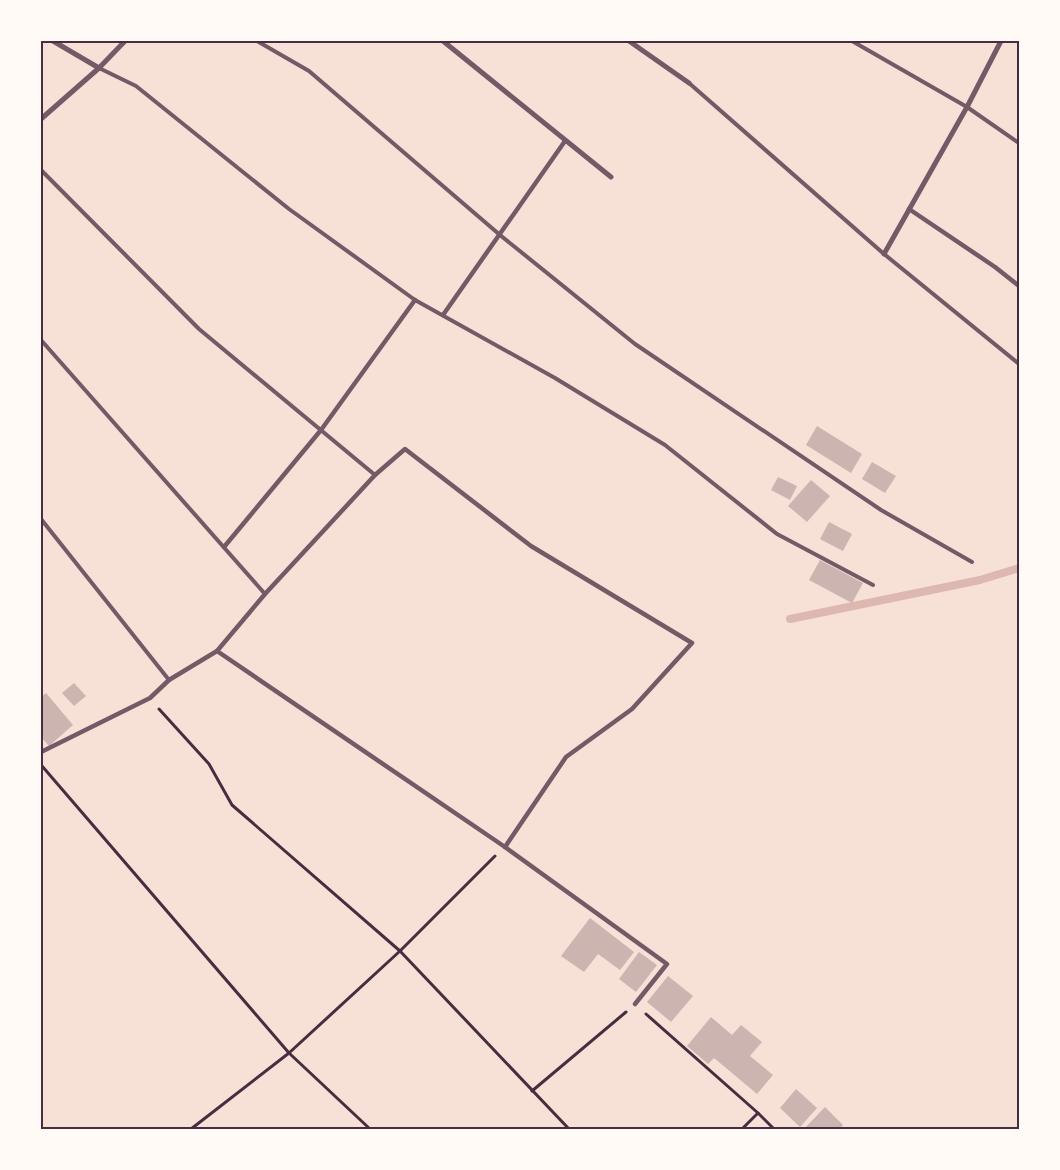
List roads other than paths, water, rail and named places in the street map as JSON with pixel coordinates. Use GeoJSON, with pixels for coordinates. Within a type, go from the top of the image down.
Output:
{"type":"FeatureCollection","features":[{"type":"Feature","properties":{"kind":"street"},"geometry":{"type":"LineString","coordinates":[[53,41],[99,68]]}},
{"type":"Feature","properties":{"kind":"street"},"geometry":{"type":"LineString","coordinates":[[41,119],[99,68],[124,41]]}},
{"type":"Feature","properties":{"kind":"street"},"geometry":{"type":"LineString","coordinates":[[443,41],[611,177]]}},
{"type":"Feature","properties":{"kind":"street"},"geometry":{"type":"LineString","coordinates":[[628,41],[689,83]]}},
{"type":"Feature","properties":{"kind":"street"},"geometry":{"type":"LineString","coordinates":[[884,254],[1002,41]]}},
{"type":"Feature","properties":{"kind":"street"},"geometry":{"type":"LineString","coordinates":[[443,315],[565,141]]}},
{"type":"Feature","properties":{"kind":"street"},"geometry":{"type":"LineString","coordinates":[[909,209],[1019,286]]}},
{"type":"Feature","properties":{"kind":"street"},"geometry":{"type":"LineString","coordinates":[[224,547],[321,430],[415,300]]}},
{"type":"Feature","properties":{"kind":"street"},"geometry":{"type":"LineString","coordinates":[[41,752],[150,698],[169,680],[217,650],[265,594],[375,475],[405,449],[530,546],[692,643],[632,710],[566,757],[504,847]]}},
{"type":"Feature","properties":{"kind":"street"},"geometry":{"type":"LineString","coordinates":[[217,650],[504,847],[666,964],[635,1004]]}},
{"type":"Feature","properties":{"kind":"lane"},"geometry":{"type":"LineString","coordinates":[[258,41],[309,72],[500,235],[634,344],[881,510],[972,562]]}},
{"type":"Feature","properties":{"kind":"lane"},"geometry":{"type":"LineString","coordinates":[[852,41],[967,107],[1019,143]]}},
{"type":"Feature","properties":{"kind":"lane"},"geometry":{"type":"LineString","coordinates":[[99,68],[136,86],[289,209],[415,300],[555,378],[665,445],[777,534],[873,585]]}},
{"type":"Feature","properties":{"kind":"lane"},"geometry":{"type":"LineString","coordinates":[[689,83],[884,254],[1019,364]]}},
{"type":"Feature","properties":{"kind":"lane"},"geometry":{"type":"LineString","coordinates":[[41,170],[199,329],[375,475]]}},
{"type":"Feature","properties":{"kind":"lane"},"geometry":{"type":"LineString","coordinates":[[41,340],[265,594]]}},
{"type":"Feature","properties":{"kind":"lane"},"geometry":{"type":"LineString","coordinates":[[41,519],[169,680]]}},
{"type":"Feature","properties":{"kind":"waterway"},"geometry":{"type":"LineString","coordinates":[[790,619],[980,580],[1019,568]]}}]}
